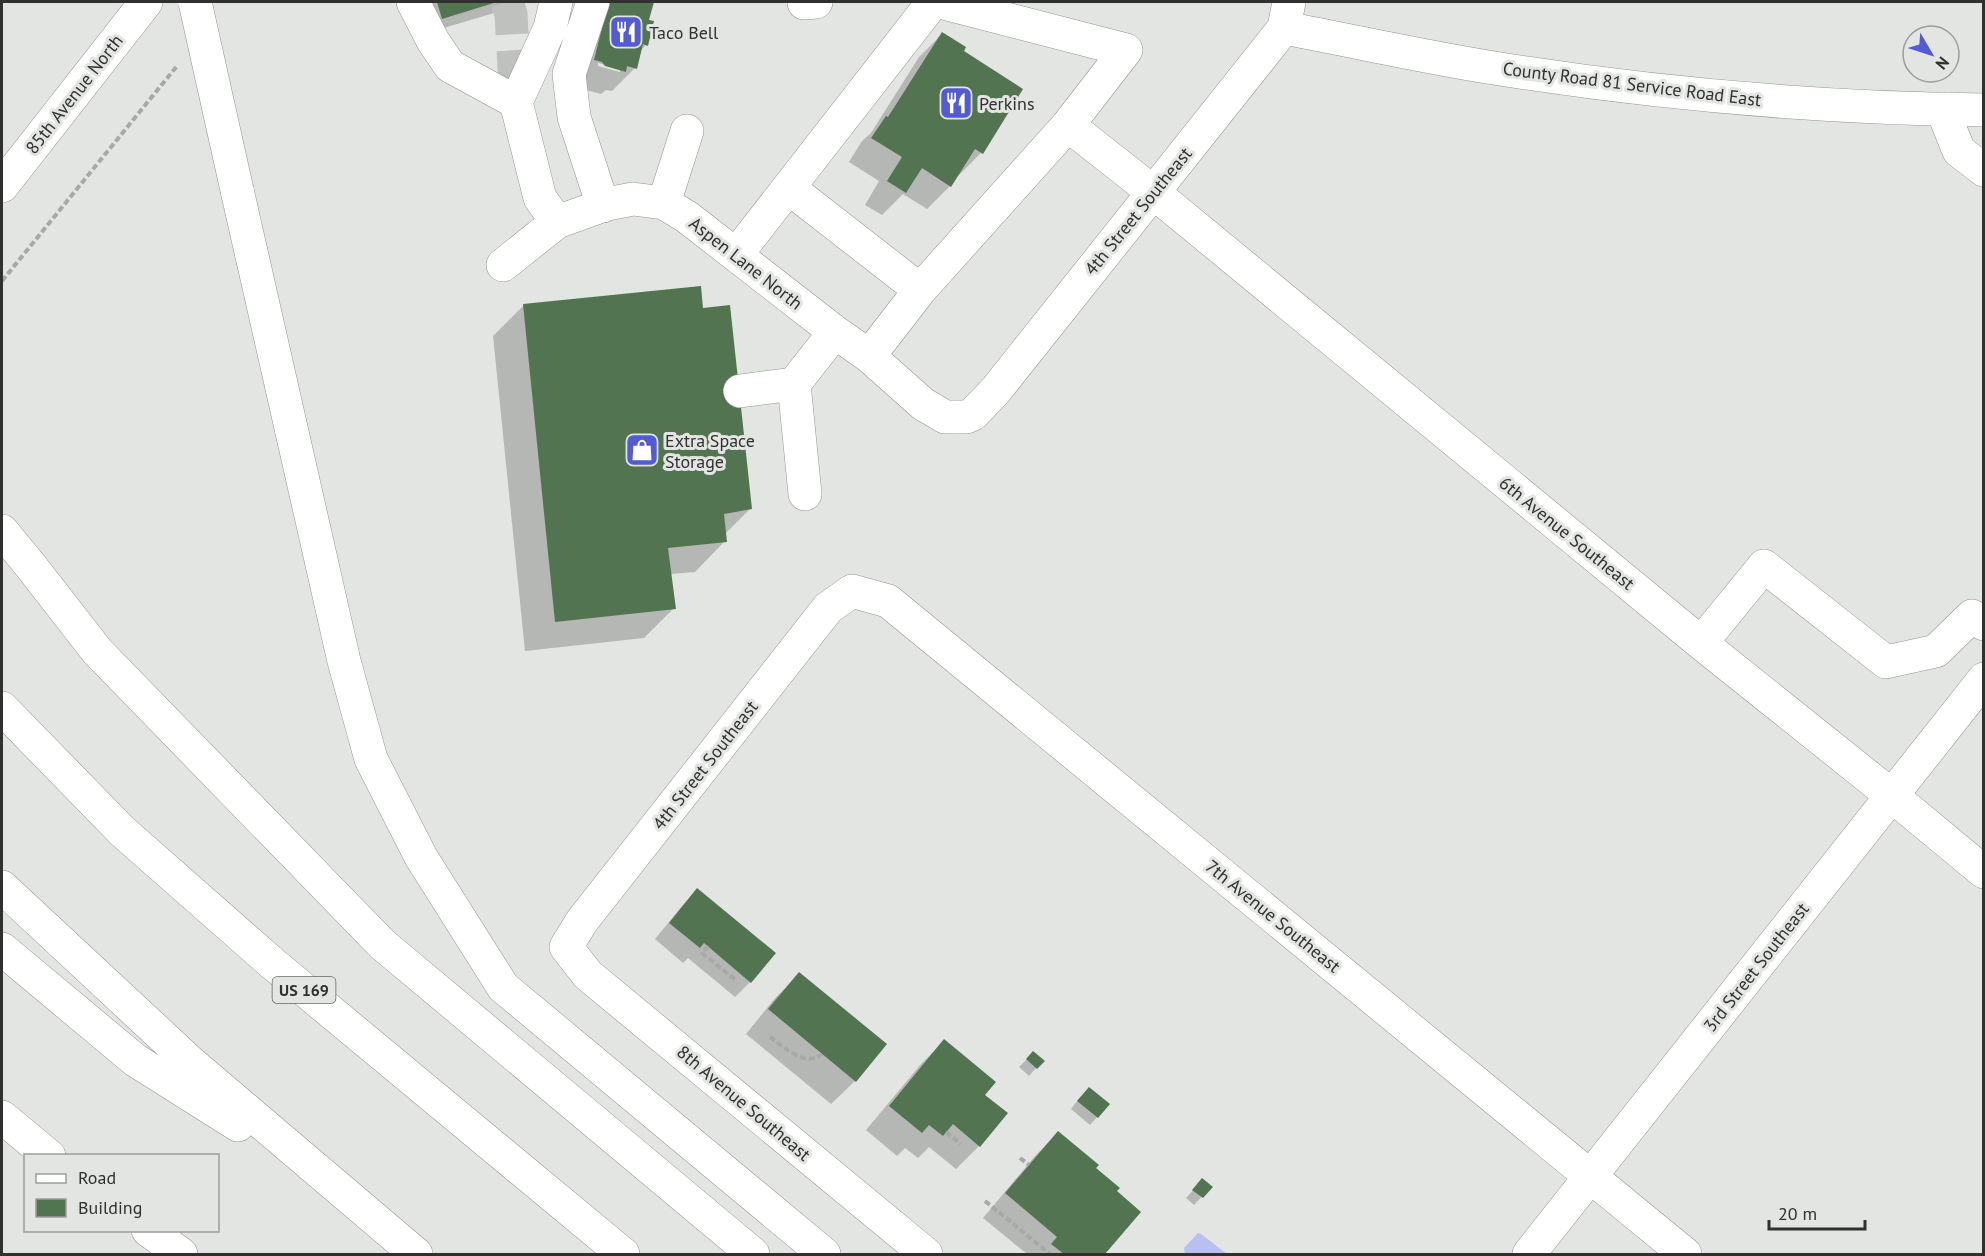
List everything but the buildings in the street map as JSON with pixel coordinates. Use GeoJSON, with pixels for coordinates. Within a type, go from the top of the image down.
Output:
{"type":"FeatureCollection","features":[{"type":"Feature","properties":{"kind":"main road","name":"85th Avenue North"},"geometry":{"type":"LineString","coordinates":[[2,186],[146,2]]}},
{"type":"Feature","properties":{"kind":"main road"},"geometry":{"type":"LineString","coordinates":[[195,2],[344,661],[371,759],[421,857],[503,987],[824,1254]]}},
{"type":"Feature","properties":{"kind":"main road"},"geometry":{"type":"LineString","coordinates":[[413,2],[433,41],[450,66],[516,102]]}},
{"type":"Feature","properties":{"kind":"main road"},"geometry":{"type":"LineString","coordinates":[[556,2],[550,28],[516,102],[540,198],[557,222]]}},
{"type":"Feature","properties":{"kind":"main road"},"geometry":{"type":"LineString","coordinates":[[592,2],[569,74],[574,117],[603,206]]}},
{"type":"Feature","properties":{"kind":"main road"},"geometry":{"type":"LineString","coordinates":[[736,255],[933,2]]}},
{"type":"Feature","properties":{"kind":"main road"},"geometry":{"type":"LineString","coordinates":[[869,356],[920,290],[1068,125],[1126,50],[940,2]]}},
{"type":"Feature","properties":{"kind":"main road","name":"County Road 81 Service Road East"},"geometry":{"type":"LineString","coordinates":[[1287,15],[1493,68],[1641,88],[1787,102],[1983,110]]}},
{"type":"Feature","properties":{"kind":"main road","name":"4th Street Southeast"},"geometry":{"type":"LineString","coordinates":[[973,414],[996,390],[1153,192],[1287,15]]}},
{"type":"Feature","properties":{"kind":"main road"},"geometry":{"type":"LineString","coordinates":[[1942,109],[1959,150],[1983,170]]}},
{"type":"Feature","properties":{"kind":"main road","name":"6th Avenue Southeast"},"geometry":{"type":"LineString","coordinates":[[1068,125],[1153,192],[1983,872]]}},
{"type":"Feature","properties":{"kind":"main road"},"geometry":{"type":"LineString","coordinates":[[663,203],[687,131]]}},
{"type":"Feature","properties":{"kind":"main road"},"geometry":{"type":"LineString","coordinates":[[789,188],[920,290]]}},
{"type":"Feature","properties":{"kind":"main road","name":"Aspen Lane North"},"geometry":{"type":"LineString","coordinates":[[504,265],[557,222],[603,206],[633,199],[663,203],[687,218],[869,356],[922,404],[945,417],[966,417],[973,414]]}},
{"type":"Feature","properties":{"kind":"main road"},"geometry":{"type":"LineString","coordinates":[[805,494],[795,384],[835,332]]}},
{"type":"Feature","properties":{"kind":"main road"},"geometry":{"type":"LineString","coordinates":[[740,391],[795,384]]}},
{"type":"Feature","properties":{"kind":"main road"},"geometry":{"type":"LineString","coordinates":[[2,531],[96,651],[382,944],[753,1254]]}},
{"type":"Feature","properties":{"kind":"main road"},"geometry":{"type":"LineString","coordinates":[[1701,643],[1764,566],[1886,662],[1936,651],[1980,614]]}},
{"type":"Feature","properties":{"kind":"main road","name":"4th Street Southeast"},"geometry":{"type":"LineString","coordinates":[[566,947],[582,921],[828,608],[852,591]]}},
{"type":"Feature","properties":{"kind":"main road","name":"7th Avenue Southeast"},"geometry":{"type":"LineString","coordinates":[[852,591],[888,601],[1685,1254]]}},
{"type":"Feature","properties":{"kind":"main road","name":"3rd Street Southeast"},"geometry":{"type":"LineString","coordinates":[[1528,1254],[1983,679]]}},
{"type":"Feature","properties":{"kind":"main road","name":"US 169"},"geometry":{"type":"LineString","coordinates":[[2,708],[122,831],[273,963],[623,1254]]}},
{"type":"Feature","properties":{"kind":"main road"},"geometry":{"type":"LineString","coordinates":[[2,887],[190,1062],[416,1254]]}},
{"type":"Feature","properties":{"kind":"main road","name":"8th Avenue Southeast"},"geometry":{"type":"LineString","coordinates":[[566,947],[588,975],[926,1254]]}},
{"type":"Feature","properties":{"kind":"main road"},"geometry":{"type":"LineString","coordinates":[[2,949],[135,1059],[338,1188]]}},
{"type":"Feature","properties":{"kind":"main road"},"geometry":{"type":"LineString","coordinates":[[2,1117],[48,1154]]}},
{"type":"Feature","properties":{"kind":"main road"},"geometry":{"type":"LineString","coordinates":[[151,1232],[181,1254]]}},
{"type":"Feature","properties":{"kind":"path"},"geometry":{"type":"LineString","coordinates":[[2,281],[178,64]]}},
{"type":"Feature","properties":{"kind":"path"},"geometry":{"type":"LineString","coordinates":[[708,946],[702,953],[737,981]]}},
{"type":"Feature","properties":{"kind":"path"},"geometry":{"type":"LineString","coordinates":[[770,1037],[803,1059],[811,1059],[822,1054]]}},
{"type":"Feature","properties":{"kind":"path"},"geometry":{"type":"LineString","coordinates":[[946,1132],[960,1144]]}},
{"type":"Feature","properties":{"kind":"path"},"geometry":{"type":"LineString","coordinates":[[1020,1158],[1029,1165]]}},
{"type":"Feature","properties":{"kind":"path"},"geometry":{"type":"LineString","coordinates":[[985,1202],[1050,1254]]}},
{"type":"Feature","properties":{"kind":"water"},"geometry":{"type":"Polygon","coordinates":[[[1198,1233],[1227,1254],[1185,1254],[1184,1248],[1198,1233]]]}},
{"type":"Feature","properties":{"kind":"tunnel"},"geometry":{"type":"LineString","coordinates":[[507,2],[511,14],[516,102]]}},
{"type":"Feature","properties":{"kind":"place","name":"Taco Bell"},"geometry":{"type":"Point","coordinates":[626,32]}},
{"type":"Feature","properties":{"kind":"place","name":"Perkins"},"geometry":{"type":"Point","coordinates":[956,103]}},
{"type":"Feature","properties":{"kind":"place","name":"Extra Space Storage"},"geometry":{"type":"Point","coordinates":[642,450]}}]}
